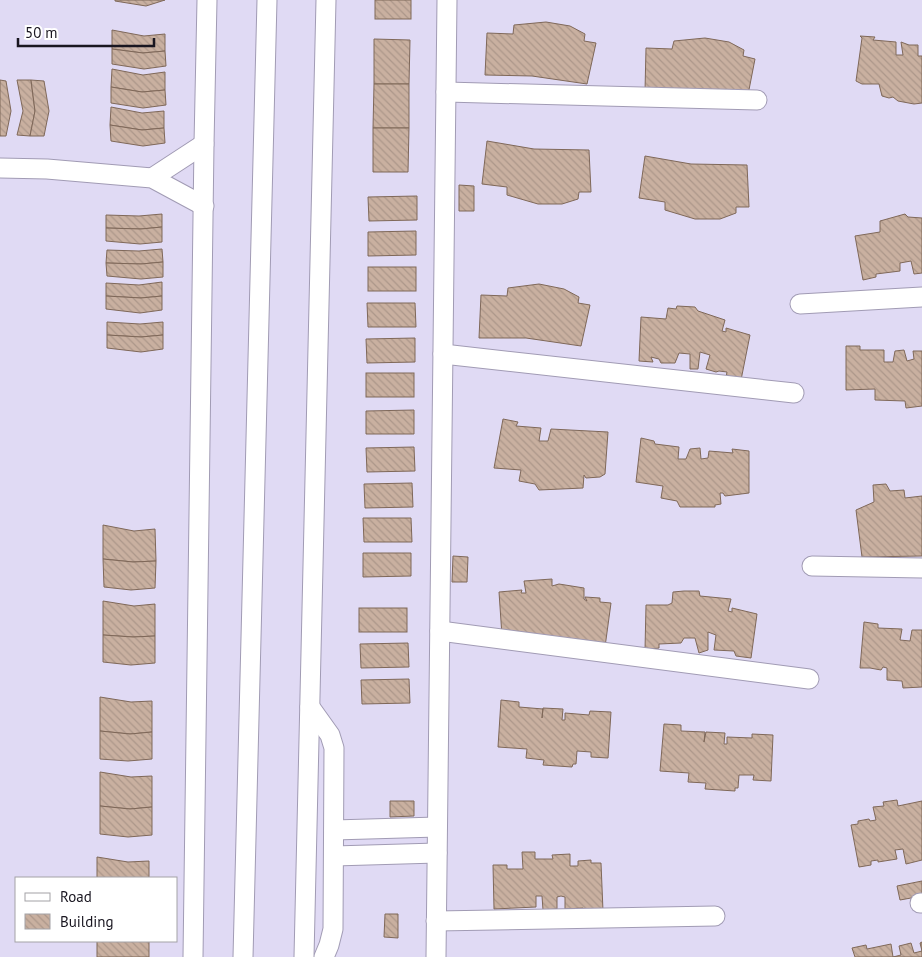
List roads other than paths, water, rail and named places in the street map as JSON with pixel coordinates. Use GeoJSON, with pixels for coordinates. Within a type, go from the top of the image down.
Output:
{"type":"FeatureCollection","features":[{"type":"Feature","properties":{"kind":"street"},"geometry":{"type":"LineString","coordinates":[[193,957],[204,144],[208,0]]}},
{"type":"Feature","properties":{"kind":"street"},"geometry":{"type":"LineString","coordinates":[[243,957],[267,0]]}},
{"type":"Feature","properties":{"kind":"street"},"geometry":{"type":"LineString","coordinates":[[304,957],[326,0]]}},
{"type":"Feature","properties":{"kind":"street"},"geometry":{"type":"LineString","coordinates":[[436,957],[447,0]]}},
{"type":"Feature","properties":{"kind":"street"},"geometry":{"type":"LineString","coordinates":[[446,92],[756,100]]}},
{"type":"Feature","properties":{"kind":"street"},"geometry":{"type":"LineString","coordinates":[[152,178],[204,144]]}},
{"type":"Feature","properties":{"kind":"street"},"geometry":{"type":"LineString","coordinates":[[0,168],[47,169],[152,178],[204,206]]}},
{"type":"Feature","properties":{"kind":"street"},"geometry":{"type":"LineString","coordinates":[[800,304],[922,297]]}},
{"type":"Feature","properties":{"kind":"street"},"geometry":{"type":"LineString","coordinates":[[443,354],[794,393]]}},
{"type":"Feature","properties":{"kind":"street"},"geometry":{"type":"LineString","coordinates":[[812,566],[922,568]]}},
{"type":"Feature","properties":{"kind":"street"},"geometry":{"type":"LineString","coordinates":[[440,631],[809,679]]}},
{"type":"Feature","properties":{"kind":"street"},"geometry":{"type":"LineString","coordinates":[[310,708],[330,735],[334,748],[333,929],[330,945],[324,957]]}},
{"type":"Feature","properties":{"kind":"street"},"geometry":{"type":"LineString","coordinates":[[334,830],[437,827]]}},
{"type":"Feature","properties":{"kind":"street"},"geometry":{"type":"LineString","coordinates":[[334,856],[437,853]]}},
{"type":"Feature","properties":{"kind":"street"},"geometry":{"type":"LineString","coordinates":[[436,921],[715,916]]}}]}
